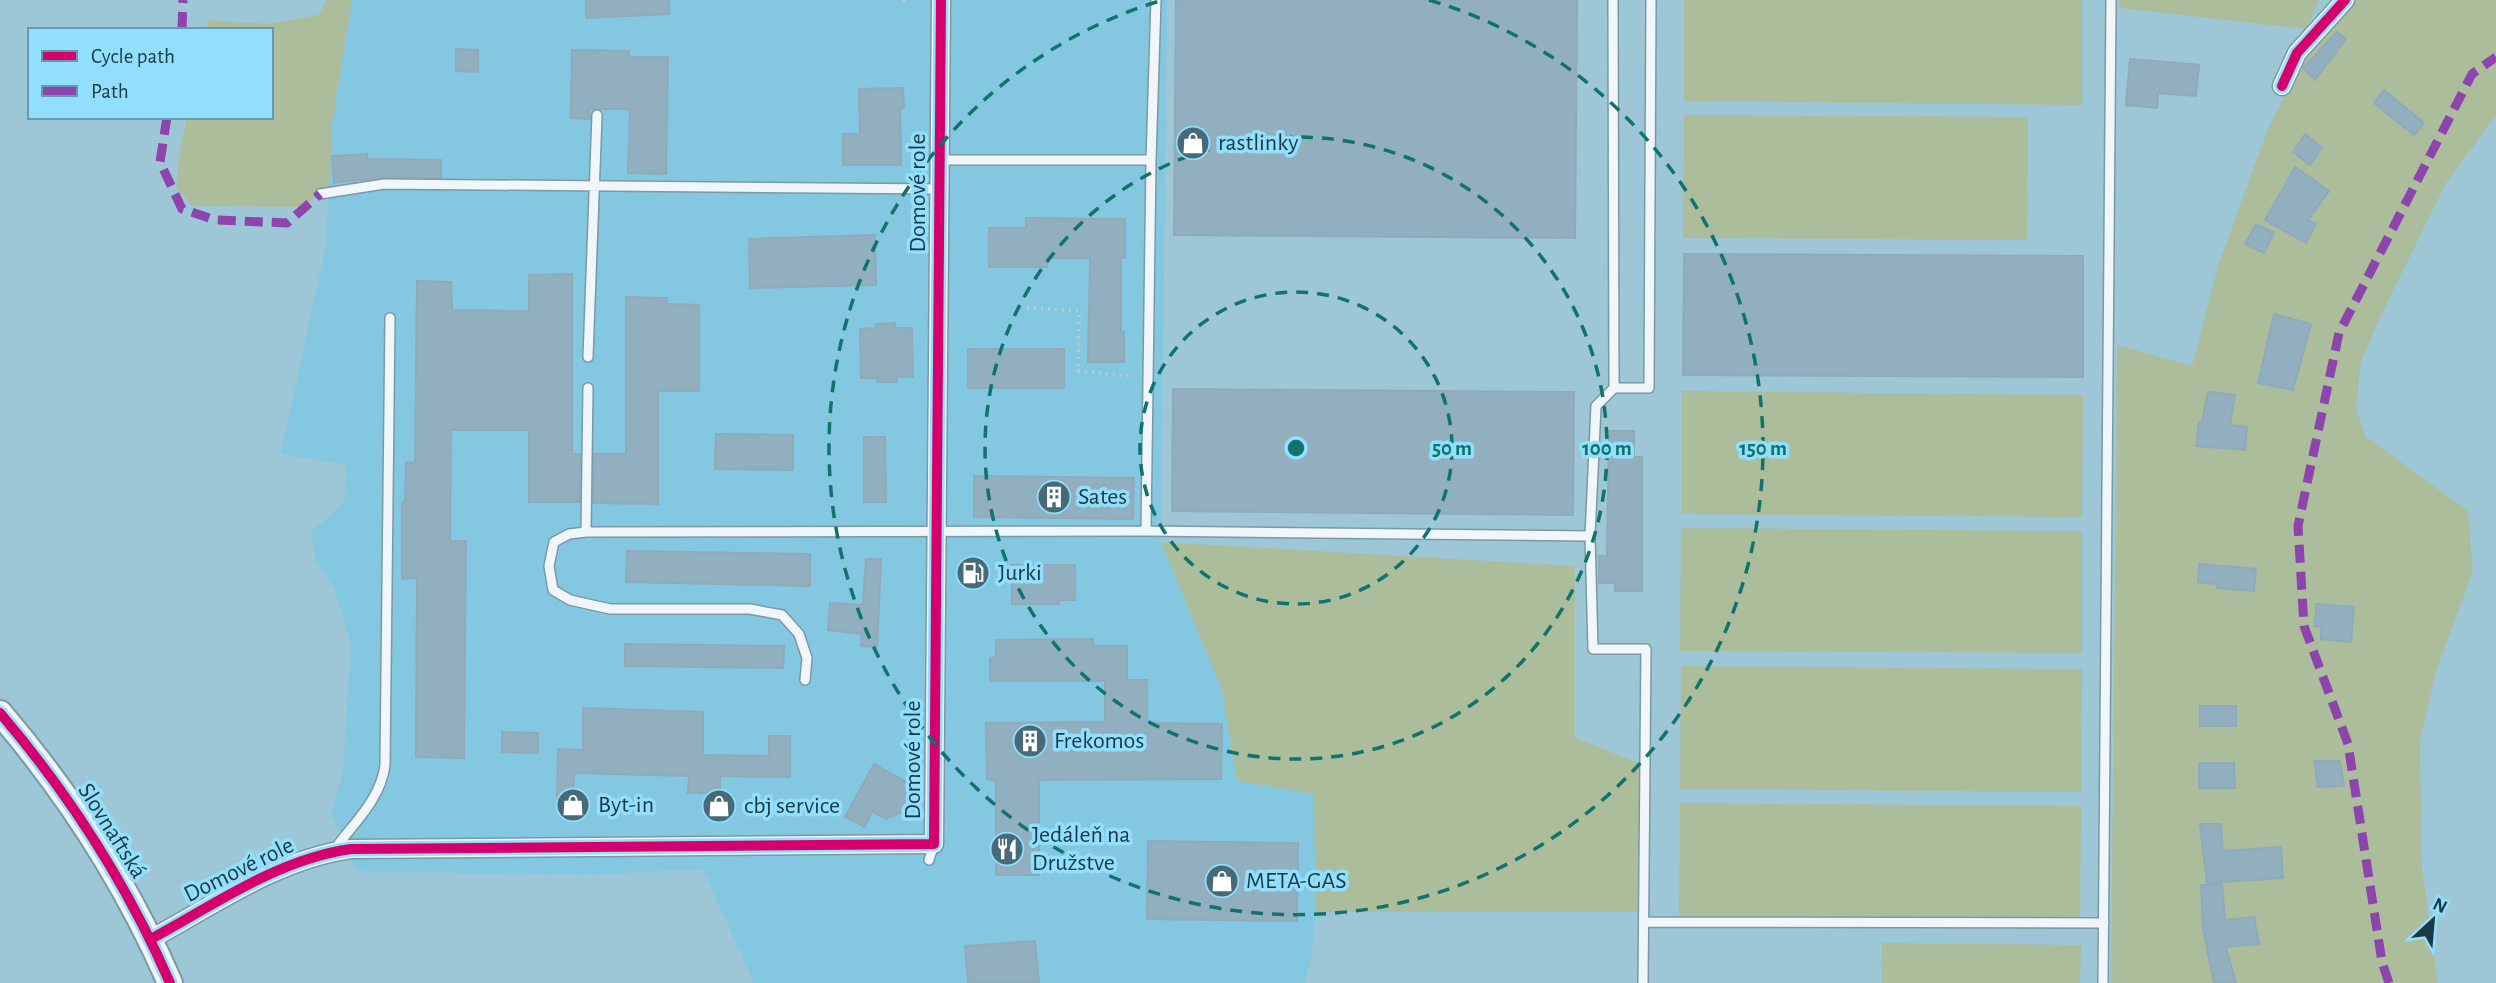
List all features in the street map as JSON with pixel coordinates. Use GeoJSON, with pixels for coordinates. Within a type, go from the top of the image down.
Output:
{"type":"FeatureCollection","features":[{"type":"Feature","properties":{"kind":"main road","name":"Slovnaftská"},"geometry":{"type":"LineString","coordinates":[[0,713],[57,784],[118,876],[151,939],[170,983]]}},
{"type":"Feature","properties":{"kind":"street","name":"Domové role"},"geometry":{"type":"LineString","coordinates":[[151,939],[288,866],[351,849],[931,852],[941,0]]}},
{"type":"Feature","properties":{"kind":"street"},"geometry":{"type":"LineString","coordinates":[[2281,86],[2297,53],[2345,0]]}},
{"type":"Feature","properties":{"kind":"lane"},"geometry":{"type":"LineString","coordinates":[[1146,531],[1156,0]]}},
{"type":"Feature","properties":{"kind":"lane"},"geometry":{"type":"LineString","coordinates":[[1613,0],[1614,388]]}},
{"type":"Feature","properties":{"kind":"lane"},"geometry":{"type":"LineString","coordinates":[[1643,983],[1646,649],[1592,649],[1590,536],[1596,406],[1614,388],[1648,388],[1651,0]]}},
{"type":"Feature","properties":{"kind":"lane"},"geometry":{"type":"LineString","coordinates":[[2103,983],[2110,0]]}},
{"type":"Feature","properties":{"kind":"lane"},"geometry":{"type":"LineString","coordinates":[[588,357],[597,115]]}},
{"type":"Feature","properties":{"kind":"lane"},"geometry":{"type":"LineString","coordinates":[[939,160],[1152,160]]}},
{"type":"Feature","properties":{"kind":"lane"},"geometry":{"type":"LineString","coordinates":[[320,194],[384,184],[939,189]]}},
{"type":"Feature","properties":{"kind":"lane"},"geometry":{"type":"LineString","coordinates":[[333,852],[364,813],[383,779],[385,765],[390,318]]}},
{"type":"Feature","properties":{"kind":"lane"},"geometry":{"type":"LineString","coordinates":[[586,532],[588,388]]}},
{"type":"Feature","properties":{"kind":"lane"},"geometry":{"type":"LineString","coordinates":[[805,680],[807,658],[799,634],[782,615],[750,609],[610,609],[570,600],[553,590],[549,566],[554,542],[569,534],[586,532],[1146,531],[1590,536]]}},
{"type":"Feature","properties":{"kind":"lane"},"geometry":{"type":"LineString","coordinates":[[1644,922],[2104,923]]}},
{"type":"Feature","properties":{"kind":"path"},"geometry":{"type":"LineString","coordinates":[[904,0],[904,7]]}},
{"type":"Feature","properties":{"kind":"path"},"geometry":{"type":"LineString","coordinates":[[1027,308],[1079,311],[1079,371],[1148,377]]}},
{"type":"Feature","properties":{"kind":"shaded area"},"geometry":{"type":"Polygon","coordinates":[[[352,0],[1167,0],[1161,542],[1222,690],[1237,781],[1314,794],[1316,912],[1311,959],[1304,983],[754,983],[703,869],[584,875],[357,871],[331,815],[343,772],[351,643],[334,588],[316,562],[311,532],[344,503],[347,465],[281,454],[326,245],[332,123],[352,0]]]}},
{"type":"Feature","properties":{"kind":"green space"},"geometry":{"type":"Polygon","coordinates":[[[327,0],[352,0],[332,123],[330,185],[303,207],[192,206],[176,187],[187,119],[273,119],[273,28],[206,28],[208,20],[268,24],[319,15],[327,0]]]}},
{"type":"Feature","properties":{"kind":"green space"},"geometry":{"type":"Polygon","coordinates":[[[1684,0],[2082,0],[2082,105],[1684,101],[1684,0]]]}},
{"type":"Feature","properties":{"kind":"green space"},"geometry":{"type":"Polygon","coordinates":[[[2120,0],[2319,0],[2306,29],[2120,8],[2120,0]]]}},
{"type":"Feature","properties":{"kind":"green space"},"geometry":{"type":"Polygon","coordinates":[[[2355,0],[2496,0],[2496,115],[2446,183],[2383,311],[2361,361],[2356,409],[2365,436],[2468,511],[2473,571],[2436,671],[2420,741],[2422,868],[2438,983],[2111,983],[2117,345],[2192,366],[2219,263],[2269,126],[2308,50],[2355,0]]]}},
{"type":"Feature","properties":{"kind":"green space"},"geometry":{"type":"Polygon","coordinates":[[[1684,115],[2028,117],[2027,240],[1683,238],[1684,115]]]}},
{"type":"Feature","properties":{"kind":"green space"},"geometry":{"type":"Polygon","coordinates":[[[1681,391],[2083,395],[2082,517],[1681,514],[1681,391]]]}},
{"type":"Feature","properties":{"kind":"green space"},"geometry":{"type":"Polygon","coordinates":[[[1681,528],[2082,531],[2082,653],[1680,651],[1681,528]]]}},
{"type":"Feature","properties":{"kind":"green space"},"geometry":{"type":"Polygon","coordinates":[[[1161,542],[1575,566],[1575,738],[1640,764],[1638,912],[1316,912],[1314,794],[1237,781],[1222,690],[1161,542]]]}},
{"type":"Feature","properties":{"kind":"green space"},"geometry":{"type":"Polygon","coordinates":[[[1681,666],[2082,669],[2081,792],[1680,789],[1681,666]]]}},
{"type":"Feature","properties":{"kind":"green space"},"geometry":{"type":"Polygon","coordinates":[[[1680,803],[2081,806],[2080,929],[1679,926],[1680,803]]]}},
{"type":"Feature","properties":{"kind":"green space"},"geometry":{"type":"Polygon","coordinates":[[[1882,943],[2081,945],[2080,983],[1881,983],[1882,943]]]}},
{"type":"Feature","properties":{"kind":"building"},"geometry":{"type":"Polygon","coordinates":[[[586,0],[669,0],[669,14],[586,18],[586,0]]]}},
{"type":"Feature","properties":{"kind":"building"},"geometry":{"type":"Polygon","coordinates":[[[1176,0],[1577,0],[1575,238],[1174,235],[1176,0]]]}},
{"type":"Feature","properties":{"kind":"building"},"geometry":{"type":"Polygon","coordinates":[[[2337,32],[2346,39],[2315,80],[2303,68],[2337,32]]]}},
{"type":"Feature","properties":{"kind":"building"},"geometry":{"type":"Polygon","coordinates":[[[456,49],[478,50],[478,72],[456,71],[456,49]]]}},
{"type":"Feature","properties":{"kind":"building"},"geometry":{"type":"Polygon","coordinates":[[[572,50],[629,51],[629,57],[668,57],[666,174],[628,173],[630,109],[589,109],[590,119],[571,118],[572,50]]]}},
{"type":"Feature","properties":{"kind":"building"},"geometry":{"type":"Polygon","coordinates":[[[2130,59],[2199,65],[2196,96],[2158,93],[2157,108],[2126,105],[2130,59]]]}},
{"type":"Feature","properties":{"kind":"building"},"geometry":{"type":"Polygon","coordinates":[[[903,88],[904,108],[900,108],[901,165],[843,165],[843,134],[860,134],[859,89],[903,88]]]}},
{"type":"Feature","properties":{"kind":"building"},"geometry":{"type":"Polygon","coordinates":[[[2384,90],[2424,123],[2414,135],[2374,103],[2384,90]]]}},
{"type":"Feature","properties":{"kind":"building"},"geometry":{"type":"Polygon","coordinates":[[[2305,134],[2322,148],[2310,165],[2293,152],[2305,134]]]}},
{"type":"Feature","properties":{"kind":"building"},"geometry":{"type":"Polygon","coordinates":[[[367,154],[367,159],[441,160],[441,178],[384,177],[334,183],[332,156],[367,154]]]}},
{"type":"Feature","properties":{"kind":"building"},"geometry":{"type":"Polygon","coordinates":[[[2295,167],[2329,191],[2308,220],[2316,224],[2306,243],[2265,220],[2295,167]]]}},
{"type":"Feature","properties":{"kind":"building"},"geometry":{"type":"Polygon","coordinates":[[[1026,218],[1125,219],[1125,258],[1121,258],[1121,332],[1124,332],[1124,362],[1088,362],[1090,258],[1047,258],[1047,267],[989,267],[989,228],[1026,228],[1026,218]]]}},
{"type":"Feature","properties":{"kind":"building"},"geometry":{"type":"Polygon","coordinates":[[[2256,224],[2274,233],[2264,253],[2245,244],[2256,224]]]}},
{"type":"Feature","properties":{"kind":"building"},"geometry":{"type":"Polygon","coordinates":[[[875,235],[876,285],[750,288],[749,239],[875,235]]]}},
{"type":"Feature","properties":{"kind":"building"},"geometry":{"type":"Polygon","coordinates":[[[1684,254],[2083,256],[2083,377],[1683,375],[1684,254]]]}},
{"type":"Feature","properties":{"kind":"building"},"geometry":{"type":"Polygon","coordinates":[[[572,274],[572,454],[580,454],[579,502],[529,502],[529,430],[451,430],[450,541],[466,541],[464,758],[416,757],[417,578],[402,579],[402,502],[405,502],[406,462],[415,463],[417,281],[451,282],[452,310],[529,311],[529,275],[572,274]]]}},
{"type":"Feature","properties":{"kind":"building"},"geometry":{"type":"Polygon","coordinates":[[[626,297],[667,298],[667,304],[699,305],[699,391],[658,391],[658,504],[593,503],[594,454],[626,454],[626,297]]]}},
{"type":"Feature","properties":{"kind":"building"},"geometry":{"type":"Polygon","coordinates":[[[2274,314],[2311,324],[2293,390],[2258,383],[2274,314]]]}},
{"type":"Feature","properties":{"kind":"building"},"geometry":{"type":"Polygon","coordinates":[[[895,323],[895,328],[912,328],[913,377],[896,377],[897,382],[877,382],[877,378],[861,378],[860,329],[876,328],[876,324],[895,323]]]}},
{"type":"Feature","properties":{"kind":"building"},"geometry":{"type":"Polygon","coordinates":[[[968,349],[1064,349],[1064,388],[968,388],[968,349]]]}},
{"type":"Feature","properties":{"kind":"building"},"geometry":{"type":"Polygon","coordinates":[[[1173,389],[1574,392],[1573,515],[1172,511],[1173,389]]]}},
{"type":"Feature","properties":{"kind":"building"},"geometry":{"type":"Polygon","coordinates":[[[2208,392],[2235,395],[2230,425],[2247,427],[2245,450],[2196,446],[2199,422],[2202,423],[2208,392]]]}},
{"type":"Feature","properties":{"kind":"building"},"geometry":{"type":"Polygon","coordinates":[[[1609,431],[1634,431],[1634,457],[1642,457],[1642,591],[1615,591],[1615,583],[1599,583],[1599,556],[1607,556],[1609,431]]]}},
{"type":"Feature","properties":{"kind":"building"},"geometry":{"type":"Polygon","coordinates":[[[716,434],[793,435],[793,470],[715,469],[716,434]]]}},
{"type":"Feature","properties":{"kind":"building"},"geometry":{"type":"Polygon","coordinates":[[[864,437],[885,437],[886,502],[864,502],[864,437]]]}},
{"type":"Feature","properties":{"kind":"building","name":"Sates"},"geometry":{"type":"Polygon","coordinates":[[[974,476],[1134,478],[1133,519],[974,517],[974,476]]]}},
{"type":"Feature","properties":{"kind":"building"},"geometry":{"type":"Polygon","coordinates":[[[627,551],[810,554],[810,586],[626,582],[627,551]]]}},
{"type":"Feature","properties":{"kind":"building"},"geometry":{"type":"Polygon","coordinates":[[[866,559],[881,559],[877,647],[861,646],[862,634],[828,630],[830,603],[863,605],[866,559]]]}},
{"type":"Feature","properties":{"kind":"building"},"geometry":{"type":"Polygon","coordinates":[[[2199,564],[2256,569],[2254,591],[2217,588],[2217,584],[2198,582],[2199,564]]]}},
{"type":"Feature","properties":{"kind":"building"},"geometry":{"type":"Polygon","coordinates":[[[1012,565],[1075,565],[1075,600],[1058,600],[1059,604],[1012,604],[1012,565]]]}},
{"type":"Feature","properties":{"kind":"building"},"geometry":{"type":"Polygon","coordinates":[[[2316,604],[2354,607],[2351,642],[2321,639],[2321,627],[2315,626],[2316,604]]]}},
{"type":"Feature","properties":{"kind":"building"},"geometry":{"type":"Polygon","coordinates":[[[1093,639],[1093,646],[1127,646],[1127,680],[1147,680],[1147,723],[1222,724],[1221,779],[1039,780],[1039,875],[996,875],[996,780],[987,779],[986,723],[1105,722],[1105,681],[990,681],[990,658],[996,657],[996,640],[1093,639]]]}},
{"type":"Feature","properties":{"kind":"building"},"geometry":{"type":"Polygon","coordinates":[[[625,644],[784,646],[783,668],[625,666],[625,644]]]}},
{"type":"Feature","properties":{"kind":"building"},"geometry":{"type":"Polygon","coordinates":[[[2200,706],[2236,706],[2236,726],[2200,726],[2200,706]]]}},
{"type":"Feature","properties":{"kind":"building"},"geometry":{"type":"Polygon","coordinates":[[[583,708],[703,712],[703,755],[769,756],[769,736],[790,736],[790,777],[720,776],[720,793],[688,793],[689,776],[574,773],[573,804],[557,803],[558,749],[583,750],[583,708]]]}},
{"type":"Feature","properties":{"kind":"building"},"geometry":{"type":"Polygon","coordinates":[[[502,732],[538,733],[538,753],[502,752],[502,732]]]}},
{"type":"Feature","properties":{"kind":"building"},"geometry":{"type":"Polygon","coordinates":[[[2314,761],[2340,761],[2344,786],[2318,787],[2314,761]]]}},
{"type":"Feature","properties":{"kind":"building"},"geometry":{"type":"Polygon","coordinates":[[[2199,763],[2234,763],[2235,788],[2199,788],[2199,763]]]}},
{"type":"Feature","properties":{"kind":"building"},"geometry":{"type":"Polygon","coordinates":[[[874,764],[917,788],[904,811],[886,819],[872,811],[865,827],[845,817],[874,764]]]}},
{"type":"Feature","properties":{"kind":"building"},"geometry":{"type":"Polygon","coordinates":[[[2200,824],[2221,824],[2223,851],[2281,847],[2283,878],[2207,883],[2200,824]]]}},
{"type":"Feature","properties":{"kind":"building","name":"META-GAS"},"geometry":{"type":"Polygon","coordinates":[[[1148,841],[1298,843],[1297,921],[1147,919],[1148,841]]]}},
{"type":"Feature","properties":{"kind":"building"},"geometry":{"type":"Polygon","coordinates":[[[2222,884],[2225,920],[2254,917],[2259,944],[2226,947],[2236,983],[2214,983],[2203,929],[2201,885],[2222,884]]]}},
{"type":"Feature","properties":{"kind":"building"},"geometry":{"type":"Polygon","coordinates":[[[1035,941],[1039,983],[968,983],[965,946],[1035,941]]]}},
{"type":"Feature","properties":{"kind":"marked path"},"geometry":{"type":"LineString","coordinates":[[182,28],[183,0]]}},
{"type":"Feature","properties":{"kind":"marked path"},"geometry":{"type":"LineString","coordinates":[[2389,983],[2382,962],[2348,744],[2304,626],[2298,526],[2339,333],[2472,74],[2496,57]]}},
{"type":"Feature","properties":{"kind":"marked path"},"geometry":{"type":"LineString","coordinates":[[167,119],[160,162],[182,209],[215,220],[287,223],[320,194]]}},
{"type":"Feature","properties":{"kind":"cycle path"},"geometry":{"type":"LineString","coordinates":[[151,939],[272,873],[324,854],[351,849],[934,844],[941,0]]}},
{"type":"Feature","properties":{"kind":"cycle path"},"geometry":{"type":"LineString","coordinates":[[2282,86],[2297,53],[2345,0]]}},
{"type":"Feature","properties":{"kind":"cycle path"},"geometry":{"type":"LineString","coordinates":[[0,713],[50,776],[95,842],[135,911],[170,983]]}},
{"type":"Feature","properties":{"kind":"place","name":"rastlinky"},"geometry":{"type":"Point","coordinates":[1193,143]}},
{"type":"Feature","properties":{"kind":"place","name":"Sates"},"geometry":{"type":"Point","coordinates":[1054,497]}},
{"type":"Feature","properties":{"kind":"place","name":"Jurki"},"geometry":{"type":"Point","coordinates":[973,573]}},
{"type":"Feature","properties":{"kind":"place","name":"Frekomos"},"geometry":{"type":"Point","coordinates":[1030,741]}},
{"type":"Feature","properties":{"kind":"place","name":"Byt-in"},"geometry":{"type":"Point","coordinates":[573,805]}},
{"type":"Feature","properties":{"kind":"place","name":"cbj service"},"geometry":{"type":"Point","coordinates":[719,806]}},
{"type":"Feature","properties":{"kind":"place","name":"Jedáleň na Družstve"},"geometry":{"type":"Point","coordinates":[1007,849]}},
{"type":"Feature","properties":{"kind":"place","name":"META-GAS"},"geometry":{"type":"Point","coordinates":[1222,881]}}]}
